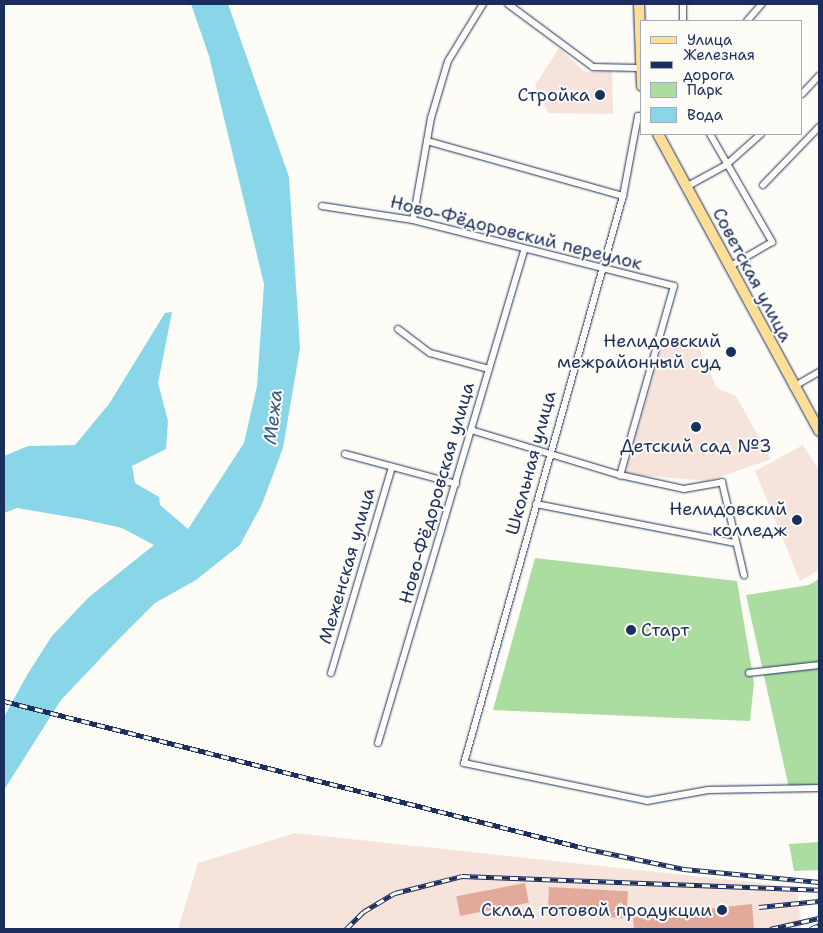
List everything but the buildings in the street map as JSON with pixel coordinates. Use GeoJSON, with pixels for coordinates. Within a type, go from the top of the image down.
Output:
{"type":"FeatureCollection","features":[{"type":"Feature","properties":{"kind":"main road"},"geometry":{"type":"LineString","coordinates":[[639,4],[640,74]]}},
{"type":"Feature","properties":{"kind":"main road","name":"Советская улица"},"geometry":{"type":"LineString","coordinates":[[659,135],[819,432]]}},
{"type":"Feature","properties":{"kind":"street"},"geometry":{"type":"LineString","coordinates":[[413,220],[427,141],[448,61],[483,4]]}},
{"type":"Feature","properties":{"kind":"street"},"geometry":{"type":"LineString","coordinates":[[508,4],[593,67],[639,68]]}},
{"type":"Feature","properties":{"kind":"street"},"geometry":{"type":"LineString","coordinates":[[683,4],[683,20]]}},
{"type":"Feature","properties":{"kind":"street"},"geometry":{"type":"LineString","coordinates":[[748,20],[762,4]]}},
{"type":"Feature","properties":{"kind":"street"},"geometry":{"type":"LineString","coordinates":[[803,93],[819,76]]}},
{"type":"Feature","properties":{"kind":"street","name":"Школьная улица"},"geometry":{"type":"LineString","coordinates":[[640,116],[638,116],[623,196],[600,269],[464,763],[647,801],[708,790],[819,788]]}},
{"type":"Feature","properties":{"kind":"street"},"geometry":{"type":"LineString","coordinates":[[763,185],[819,127]]}},
{"type":"Feature","properties":{"kind":"street"},"geometry":{"type":"LineString","coordinates":[[711,135],[726,165],[772,242],[729,267]]}},
{"type":"Feature","properties":{"kind":"street"},"geometry":{"type":"LineString","coordinates":[[686,187],[726,165],[760,135]]}},
{"type":"Feature","properties":{"kind":"street"},"geometry":{"type":"LineString","coordinates":[[427,141],[623,196]]}},
{"type":"Feature","properties":{"kind":"street","name":"Ново-Фёдоровский переулок"},"geometry":{"type":"LineString","coordinates":[[322,206],[413,220],[524,251],[674,286],[620,475]]}},
{"type":"Feature","properties":{"kind":"street","name":"Ново-Фёдоровская улица"},"geometry":{"type":"LineString","coordinates":[[378,743],[524,251]]}},
{"type":"Feature","properties":{"kind":"street"},"geometry":{"type":"LineString","coordinates":[[398,328],[430,353],[489,369]]}},
{"type":"Feature","properties":{"kind":"street"},"geometry":{"type":"LineString","coordinates":[[794,387],[819,372]]}},
{"type":"Feature","properties":{"kind":"street"},"geometry":{"type":"LineString","coordinates":[[471,430],[620,475],[684,489],[722,482],[734,543],[744,575]]}},
{"type":"Feature","properties":{"kind":"street"},"geometry":{"type":"LineString","coordinates":[[345,454],[456,484]]}},
{"type":"Feature","properties":{"kind":"street","name":"Меженская улица"},"geometry":{"type":"LineString","coordinates":[[331,673],[392,467]]}},
{"type":"Feature","properties":{"kind":"street"},"geometry":{"type":"LineString","coordinates":[[536,504],[734,543]]}},
{"type":"Feature","properties":{"kind":"street"},"geometry":{"type":"LineString","coordinates":[[749,673],[819,665]]}},
{"type":"Feature","properties":{"kind":"shaded area"},"geometry":{"type":"Polygon","coordinates":[[[559,48],[585,72],[612,71],[613,114],[548,113],[535,85],[559,48]]]}},
{"type":"Feature","properties":{"kind":"shaded area","name":"Детский сад №3"},"geometry":{"type":"Polygon","coordinates":[[[664,340],[689,348],[697,344],[717,388],[736,396],[771,459],[708,481],[625,474],[664,340]]]}},
{"type":"Feature","properties":{"kind":"shaded area","name":"Нелидовский колледж"},"geometry":{"type":"Polygon","coordinates":[[[803,445],[819,470],[819,570],[800,581],[755,471],[803,445]]]}},
{"type":"Feature","properties":{"kind":"shaded area"},"geometry":{"type":"Polygon","coordinates":[[[295,833],[797,887],[801,929],[178,929],[198,863],[295,833]]]}},
{"type":"Feature","properties":{"kind":"green space","name":"Старт"},"geometry":{"type":"Polygon","coordinates":[[[535,558],[737,581],[754,683],[750,721],[493,710],[535,558]]]}},
{"type":"Feature","properties":{"kind":"green space"},"geometry":{"type":"Polygon","coordinates":[[[819,579],[819,786],[789,788],[746,595],[809,585],[819,579]]]}},
{"type":"Feature","properties":{"kind":"green space"},"geometry":{"type":"Polygon","coordinates":[[[819,842],[819,870],[794,871],[789,844],[819,842]]]}},
{"type":"Feature","properties":{"kind":"water","name":"Межа"},"geometry":{"type":"Polygon","coordinates":[[[191,4],[228,4],[289,177],[300,348],[283,448],[262,504],[240,545],[196,580],[155,603],[115,643],[61,700],[4,790],[4,717],[27,675],[52,636],[89,597],[154,545],[122,528],[82,519],[17,508],[4,513],[4,456],[28,446],[75,445],[109,404],[165,313],[172,312],[158,383],[168,421],[166,449],[132,466],[135,483],[159,497],[160,505],[188,529],[244,443],[257,386],[264,284],[209,56],[191,4]]]}},
{"type":"Feature","properties":{"kind":"railway"},"geometry":{"type":"LineString","coordinates":[[4,701],[588,849],[684,869],[819,882]]}},
{"type":"Feature","properties":{"kind":"railway"},"geometry":{"type":"LineString","coordinates":[[346,929],[363,912],[395,893],[462,876],[819,890]]}},
{"type":"Feature","properties":{"kind":"railway"},"geometry":{"type":"LineString","coordinates":[[759,907],[819,901]]}},
{"type":"Feature","properties":{"kind":"railway"},"geometry":{"type":"LineString","coordinates":[[770,929],[819,918]]}},
{"type":"Feature","properties":{"kind":"railway"},"geometry":{"type":"LineString","coordinates":[[810,929],[819,925]]}},
{"type":"Feature","properties":{"kind":"place","name":"Стройка"},"geometry":{"type":"Point","coordinates":[600,95]}},
{"type":"Feature","properties":{"kind":"place","name":"Нелидовский межрайонный суд"},"geometry":{"type":"Point","coordinates":[731,352]}},
{"type":"Feature","properties":{"kind":"place","name":"Детский сад №3"},"geometry":{"type":"Point","coordinates":[696,427]}},
{"type":"Feature","properties":{"kind":"place","name":"Нелидовский колледж"},"geometry":{"type":"Point","coordinates":[797,520]}},
{"type":"Feature","properties":{"kind":"place","name":"Старт"},"geometry":{"type":"Point","coordinates":[631,630]}},
{"type":"Feature","properties":{"kind":"place","name":"Склад готовой продукции"},"geometry":{"type":"Point","coordinates":[722,910]}}]}
